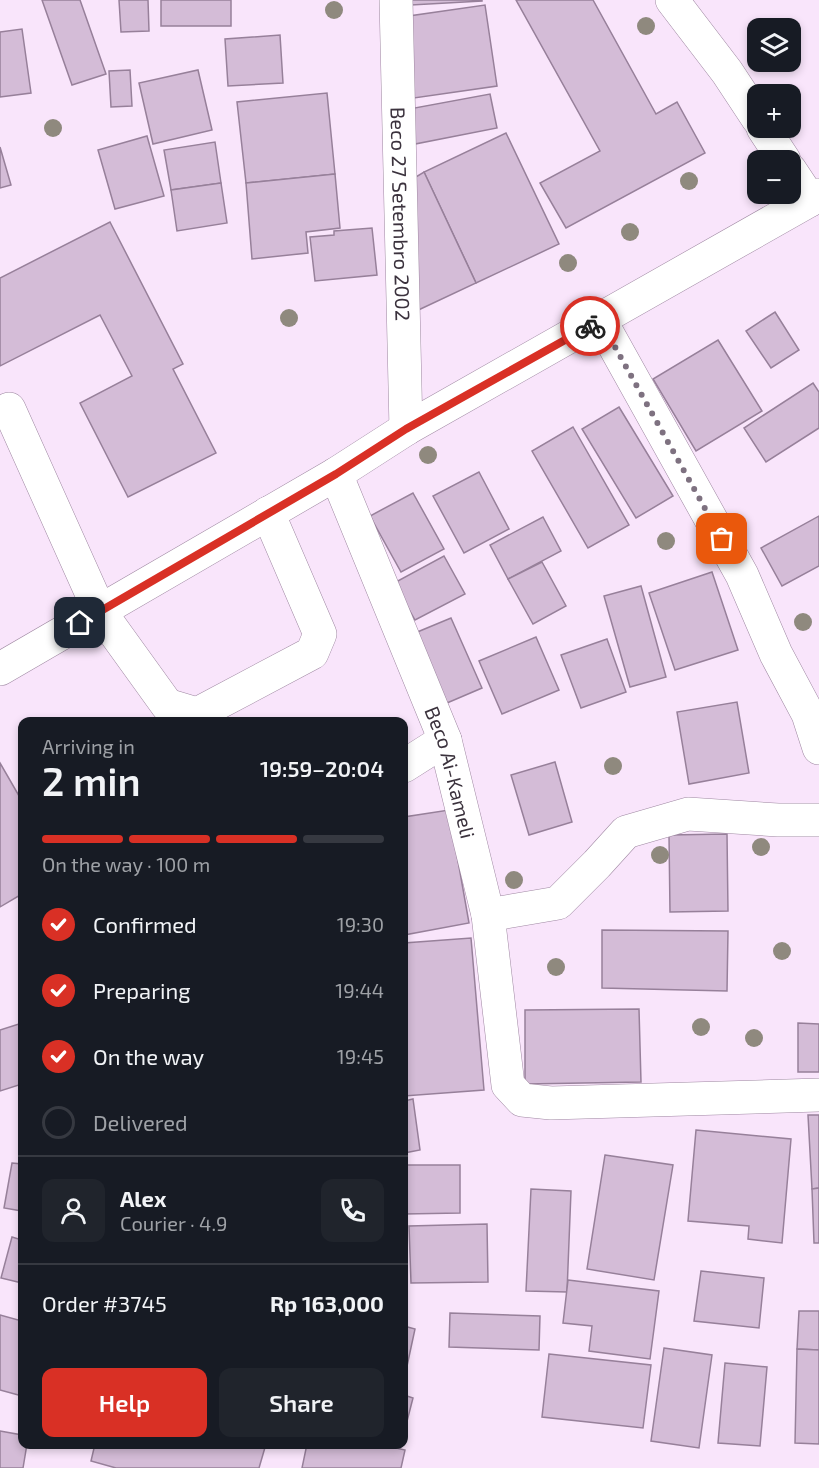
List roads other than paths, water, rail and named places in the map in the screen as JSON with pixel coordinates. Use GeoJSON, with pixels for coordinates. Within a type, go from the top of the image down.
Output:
{"type":"FeatureCollection","features":[{"type":"Feature","properties":{"kind":"main road","name":"Beco 27 Setembro 2002"},"geometry":{"type":"LineString","coordinates":[[396,0],[406,429]]}},
{"type":"Feature","properties":{"kind":"main road"},"geometry":{"type":"LineString","coordinates":[[672,0],[747,102]]}},
{"type":"Feature","properties":{"kind":"main road"},"geometry":{"type":"LineString","coordinates":[[0,669],[336,474],[406,429],[815,198],[801,182]]}},
{"type":"Feature","properties":{"kind":"main road"},"geometry":{"type":"LineString","coordinates":[[600,320],[742,575],[776,654],[808,714],[819,748]]}},
{"type":"Feature","properties":{"kind":"main road"},"geometry":{"type":"LineString","coordinates":[[9,409],[100,612],[167,705],[196,714],[312,653],[320,634],[268,513]]}},
{"type":"Feature","properties":{"kind":"main road","name":"Beco Ai-Kameli"},"geometry":{"type":"LineString","coordinates":[[336,474],[446,740],[488,915],[508,1085],[522,1100],[551,1103],[819,1095]]}},
{"type":"Feature","properties":{"kind":"main road"},"geometry":{"type":"LineString","coordinates":[[408,764],[446,740]]}},
{"type":"Feature","properties":{"kind":"main road"},"geometry":{"type":"LineString","coordinates":[[488,915],[558,903],[626,832],[688,814],[778,820],[819,820]]}}]}
